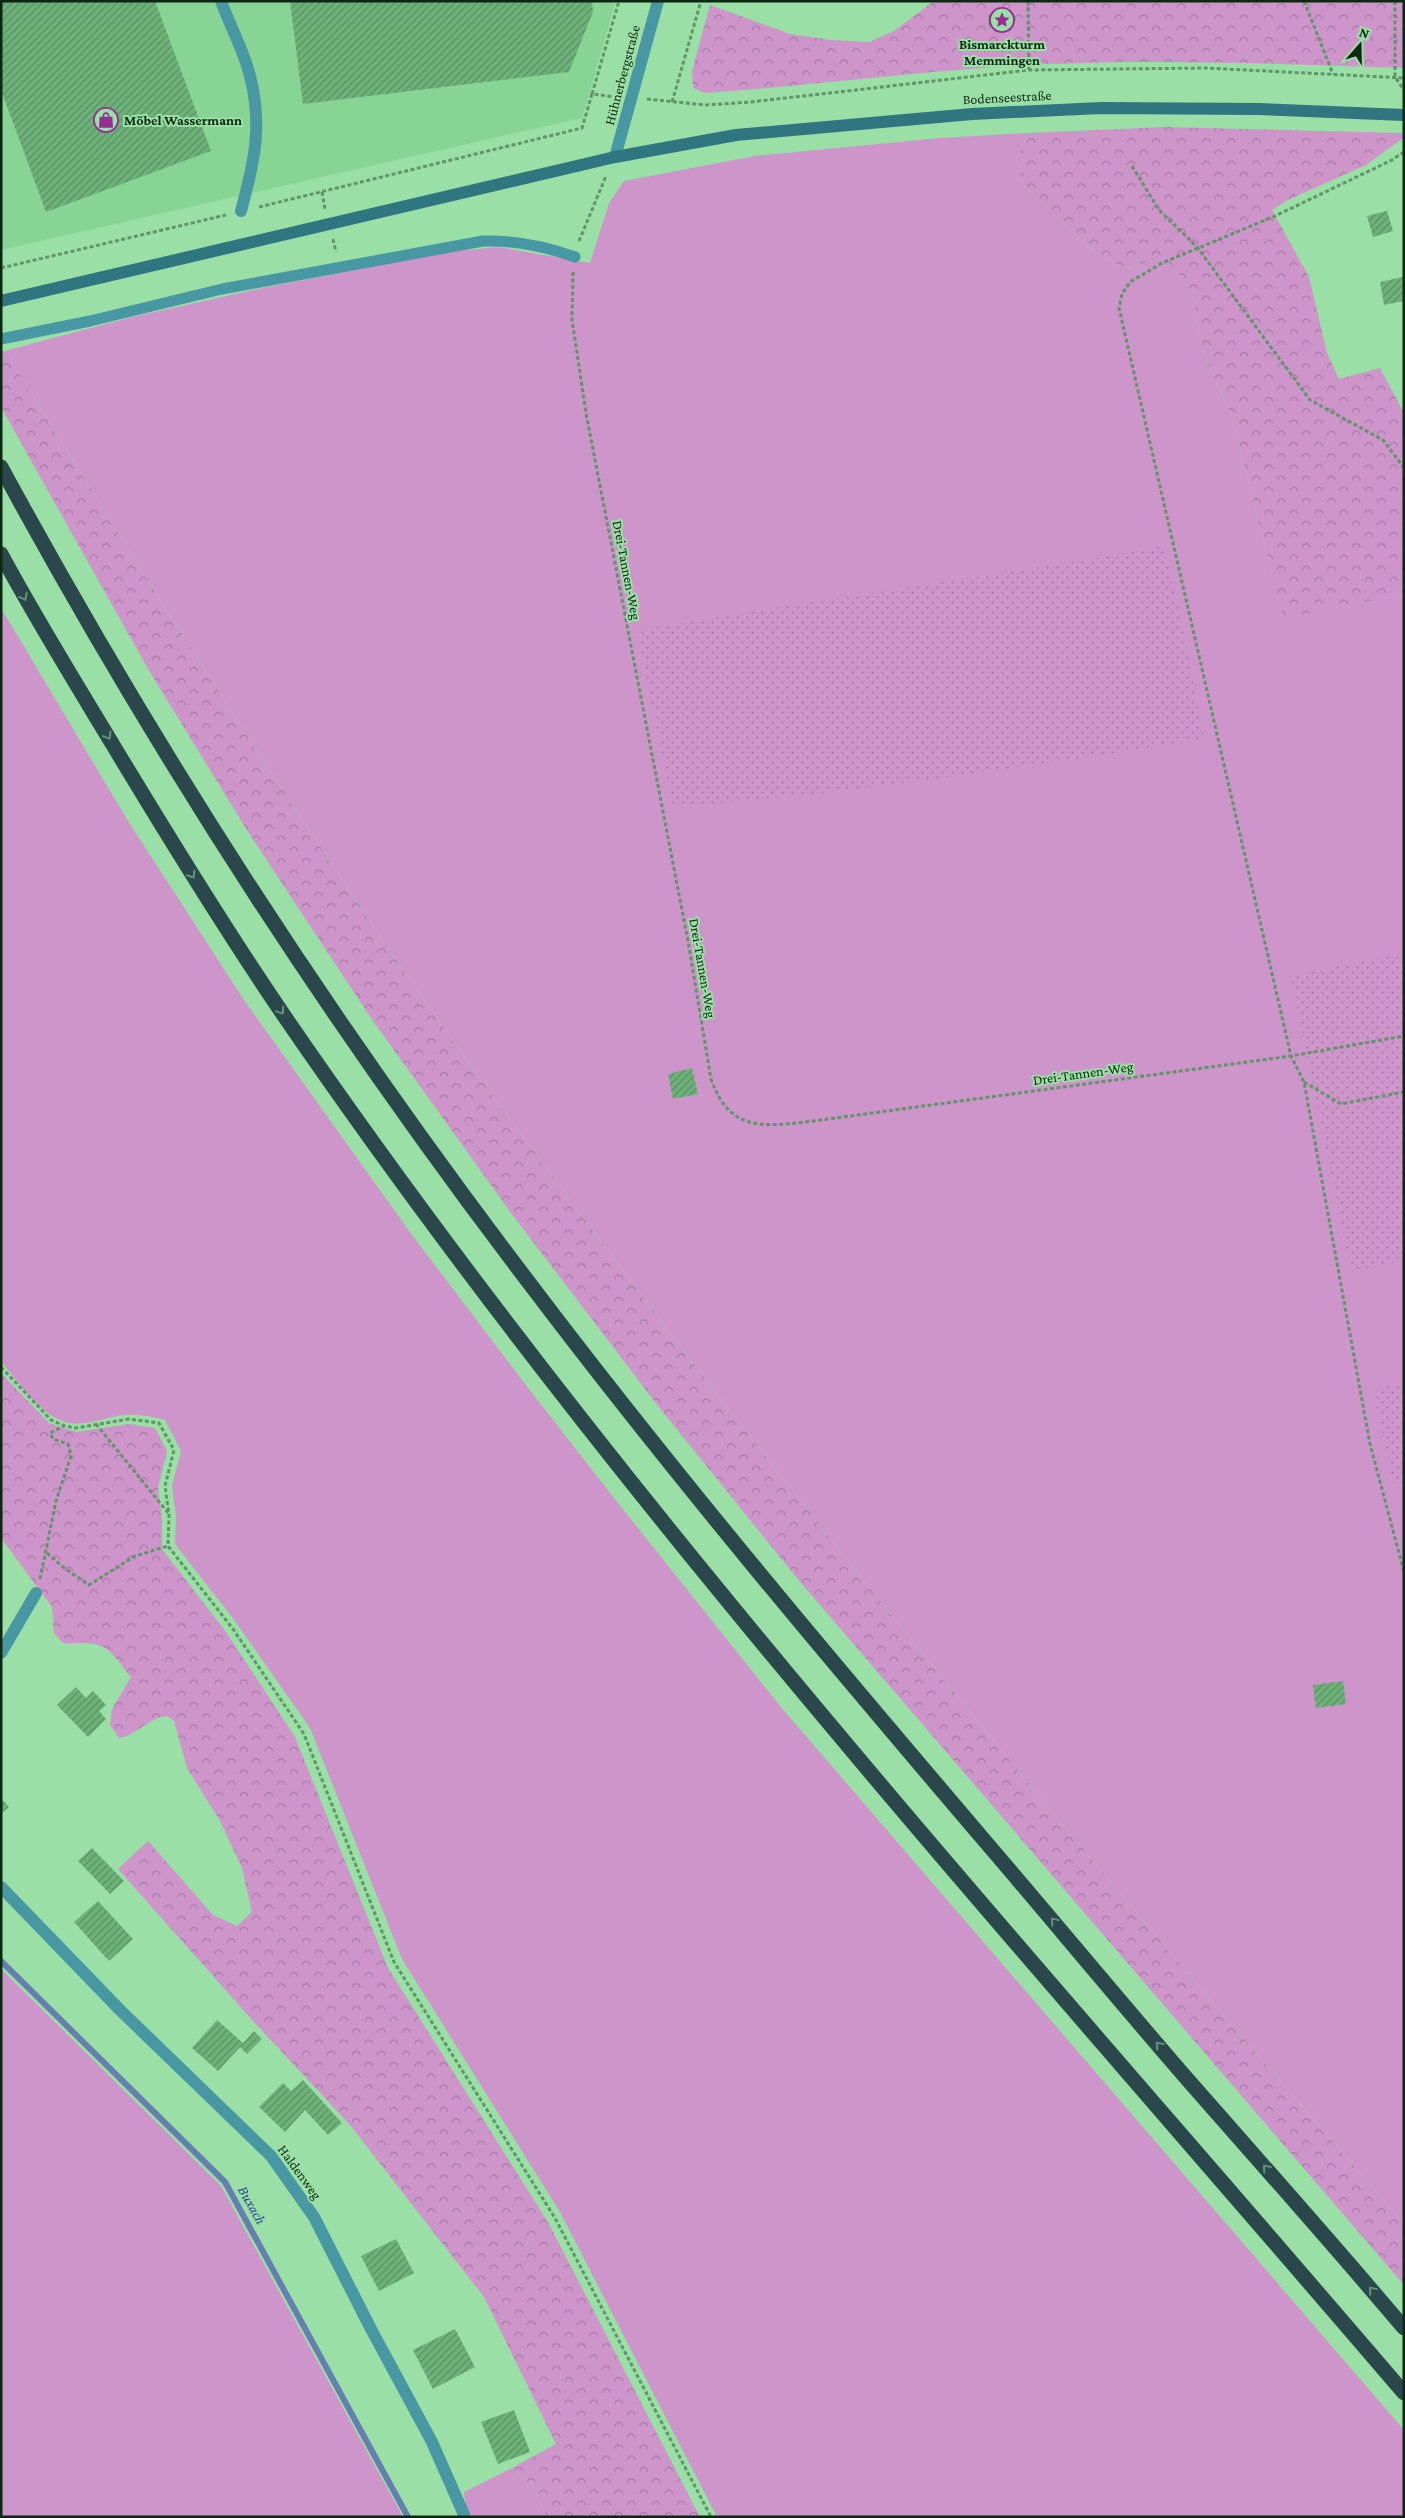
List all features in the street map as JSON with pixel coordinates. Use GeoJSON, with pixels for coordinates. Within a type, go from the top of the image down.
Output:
{"type":"FeatureCollection","features":[{"type":"Feature","properties":{"kind":"highway"},"geometry":{"type":"LineString","coordinates":[[1,467],[68,589],[184,785],[315,985],[447,1173],[522,1274],[614,1394],[759,1574],[1179,2068],[1404,2328]]}},
{"type":"Feature","properties":{"kind":"highway"},"geometry":{"type":"LineString","coordinates":[[1,554],[30,608],[157,819],[288,1022],[422,1208],[596,1440],[805,1693],[1404,2393]]}},
{"type":"Feature","properties":{"kind":"main road","name":"Bodenseestraße"},"geometry":{"type":"LineString","coordinates":[[1,301],[615,157],[736,135],[972,114],[1101,108],[1259,109],[1404,115]]}},
{"type":"Feature","properties":{"kind":"street"},"geometry":{"type":"LineString","coordinates":[[221,1],[250,75],[257,123],[254,167],[242,211]]}},
{"type":"Feature","properties":{"kind":"street","name":"Hühnerbergstraße"},"geometry":{"type":"LineString","coordinates":[[615,157],[658,1]]}},
{"type":"Feature","properties":{"kind":"street"},"geometry":{"type":"LineString","coordinates":[[1,1653],[36,1593]]}},
{"type":"Feature","properties":{"kind":"street","name":"Haldenweg"},"geometry":{"type":"LineString","coordinates":[[1,1887],[120,2010],[272,2156],[314,2217],[371,2329],[432,2442],[466,2517]]}},
{"type":"Feature","properties":{"kind":"lane"},"geometry":{"type":"LineString","coordinates":[[1,339],[90,321],[222,289],[483,241],[504,240],[529,244],[575,257]]}},
{"type":"Feature","properties":{"kind":"path"},"geometry":{"type":"LineString","coordinates":[[592,94],[619,1]]}},
{"type":"Feature","properties":{"kind":"path"},"geometry":{"type":"LineString","coordinates":[[672,102],[701,1]]}},
{"type":"Feature","properties":{"kind":"path"},"geometry":{"type":"LineString","coordinates":[[1028,1],[1029,70]]}},
{"type":"Feature","properties":{"kind":"path"},"geometry":{"type":"LineString","coordinates":[[1304,1],[1333,74]]}},
{"type":"Feature","properties":{"kind":"path"},"geometry":{"type":"LineString","coordinates":[[1395,1],[1395,77],[1404,90]]}},
{"type":"Feature","properties":{"kind":"path"},"geometry":{"type":"LineString","coordinates":[[1404,152],[1392,160],[1273,217],[1197,247],[1130,282],[1122,294],[1120,308],[1291,1056],[1304,1082],[1370,1444],[1404,1572]]}},
{"type":"Feature","properties":{"kind":"path","name":"Drei-Tannen-Weg"},"geometry":{"type":"LineString","coordinates":[[615,157],[592,207],[575,257],[572,320],[586,413],[688,941],[711,1079],[716,1092],[732,1114],[757,1125],[806,1122],[1291,1056],[1404,1036]]}},
{"type":"Feature","properties":{"kind":"path"},"geometry":{"type":"LineString","coordinates":[[1132,166],[1158,210],[1197,247],[1310,400],[1383,440],[1404,468]]}},
{"type":"Feature","properties":{"kind":"path"},"geometry":{"type":"LineString","coordinates":[[1,268],[10,266]]}},
{"type":"Feature","properties":{"kind":"path"},"geometry":{"type":"LineString","coordinates":[[1304,1082],[1341,1104],[1404,1092]]}},
{"type":"Feature","properties":{"kind":"path"},"geometry":{"type":"LineString","coordinates":[[1,1367],[51,1420],[65,1426],[76,1428],[129,1419],[159,1423],[174,1450],[165,1486],[169,1515],[168,1546],[233,1629],[304,1734],[394,1962],[555,2218],[711,2517]]}},
{"type":"Feature","properties":{"kind":"path"},"geometry":{"type":"LineString","coordinates":[[96,1424],[169,1515]]}},
{"type":"Feature","properties":{"kind":"path"},"geometry":{"type":"LineString","coordinates":[[36,1593],[47,1552],[56,1501],[71,1456],[68,1444],[53,1438],[50,1433],[65,1426]]}},
{"type":"Feature","properties":{"kind":"path"},"geometry":{"type":"LineString","coordinates":[[47,1552],[63,1567],[89,1585],[135,1556],[168,1546]]}},
{"type":"Feature","properties":{"kind":"shaded area"},"geometry":{"type":"Polygon","coordinates":[[[1,1],[616,1],[582,118],[1,250],[1,1]]]}},
{"type":"Feature","properties":{"kind":"green space"},"geometry":{"type":"Polygon","coordinates":[[[934,1],[1404,1],[1404,68],[1137,62],[1048,64],[1005,66],[705,93],[693,88],[692,71],[710,5],[790,34],[831,40],[869,42],[894,31],[934,1]]]}},
{"type":"Feature","properties":{"kind":"green space"},"geometry":{"type":"Polygon","coordinates":[[[1164,127],[1402,133],[1403,138],[1366,165],[1288,200],[1272,210],[1309,277],[1327,353],[1339,379],[1380,368],[1404,413],[1404,594],[1283,619],[1231,414],[1203,352],[1192,290],[1164,257],[1125,269],[1091,249],[1022,184],[1018,155],[1029,133],[1164,127]]]}},
{"type":"Feature","properties":{"kind":"green space"},"geometry":{"type":"Polygon","coordinates":[[[1029,133],[1018,155],[1022,184],[1091,249],[1125,269],[1164,257],[1192,290],[1203,352],[1231,414],[1283,618],[1404,594],[1404,2224],[1128,1902],[966,1707],[771,1463],[644,1299],[520,1133],[375,929],[314,838],[222,697],[117,530],[13,363],[8,350],[132,317],[253,290],[447,252],[498,247],[590,263],[609,203],[624,181],[755,156],[940,138],[1029,133]]]}},
{"type":"Feature","properties":{"kind":"green space"},"geometry":{"type":"Polygon","coordinates":[[[8,350],[13,363],[47,419],[222,697],[355,899],[459,1049],[644,1299],[901,1626],[1128,1902],[1404,2224],[1404,2285],[796,1577],[658,1406],[514,1217],[373,1021],[250,835],[148,669],[1,407],[1,352],[8,350]]]}},
{"type":"Feature","properties":{"kind":"green space"},"geometry":{"type":"Polygon","coordinates":[[[1164,546],[1183,628],[1204,739],[873,787],[673,807],[637,630],[1164,546]]]}},
{"type":"Feature","properties":{"kind":"green space"},"geometry":{"type":"Polygon","coordinates":[[[1,608],[128,821],[244,1000],[412,1235],[532,1393],[780,1706],[1404,2430],[1404,2517],[717,2517],[560,2212],[402,1959],[310,1728],[235,1621],[175,1544],[176,1516],[172,1486],[181,1451],[165,1420],[131,1415],[80,1424],[65,1422],[38,1405],[1,1362],[1,608]]]}},
{"type":"Feature","properties":{"kind":"green space"},"geometry":{"type":"Polygon","coordinates":[[[1404,953],[1404,1260],[1351,1272],[1291,976],[1404,953]]]}},
{"type":"Feature","properties":{"kind":"green space"},"geometry":{"type":"Polygon","coordinates":[[[1,1373],[49,1423],[76,1432],[129,1424],[155,1428],[167,1451],[158,1488],[162,1517],[162,1549],[226,1632],[295,1737],[388,1968],[549,2224],[700,2517],[547,2517],[532,2485],[512,2468],[556,2444],[484,2297],[350,2125],[253,2021],[118,1869],[148,1841],[213,1915],[237,1926],[252,1912],[242,1868],[220,1821],[187,1768],[174,1721],[167,1716],[161,1717],[119,1738],[110,1725],[112,1709],[131,1677],[106,1648],[86,1643],[63,1643],[54,1633],[52,1607],[1,1538],[1,1373]]]}},
{"type":"Feature","properties":{"kind":"green space"},"geometry":{"type":"Polygon","coordinates":[[[1404,1384],[1404,1484],[1394,1485],[1373,1389],[1404,1384]]]}},
{"type":"Feature","properties":{"kind":"green space"},"geometry":{"type":"Polygon","coordinates":[[[1,1969],[221,2186],[403,2517],[1,2517],[1,1969]]]}},
{"type":"Feature","properties":{"kind":"green space"},"geometry":{"type":"Polygon","coordinates":[[[512,2468],[532,2485],[547,2517],[471,2517],[466,2508],[464,2492],[512,2468]]]}},
{"type":"Feature","properties":{"kind":"building","name":"Möbel Wassermann"},"geometry":{"type":"Polygon","coordinates":[[[1,1],[155,1],[211,151],[46,212],[1,90],[1,1]]]}},
{"type":"Feature","properties":{"kind":"building"},"geometry":{"type":"Polygon","coordinates":[[[290,1],[592,1],[593,12],[569,72],[303,104],[290,1]]]}},
{"type":"Feature","properties":{"kind":"building"},"geometry":{"type":"Polygon","coordinates":[[[1010,14],[1016,19],[1013,25],[989,28],[988,15],[1010,14]]]}},
{"type":"Feature","properties":{"kind":"building"},"geometry":{"type":"Polygon","coordinates":[[[1387,211],[1393,231],[1373,237],[1367,216],[1387,211]]]}},
{"type":"Feature","properties":{"kind":"building"},"geometry":{"type":"Polygon","coordinates":[[[1403,277],[1404,301],[1384,305],[1380,282],[1403,277]]]}},
{"type":"Feature","properties":{"kind":"building"},"geometry":{"type":"Polygon","coordinates":[[[692,1068],[698,1094],[673,1099],[668,1074],[692,1068]]]}},
{"type":"Feature","properties":{"kind":"building"},"geometry":{"type":"Polygon","coordinates":[[[1343,1681],[1346,1704],[1316,1708],[1313,1685],[1343,1681]]]}},
{"type":"Feature","properties":{"kind":"building"},"geometry":{"type":"Polygon","coordinates":[[[76,1687],[86,1698],[93,1691],[106,1705],[99,1711],[106,1719],[88,1737],[57,1705],[76,1687]]]}},
{"type":"Feature","properties":{"kind":"building"},"geometry":{"type":"Polygon","coordinates":[[[1,1798],[9,1807],[1,1814],[1,1798]]]}},
{"type":"Feature","properties":{"kind":"building"},"geometry":{"type":"Polygon","coordinates":[[[92,1848],[124,1881],[110,1894],[78,1861],[92,1848]]]}},
{"type":"Feature","properties":{"kind":"building"},"geometry":{"type":"Polygon","coordinates":[[[98,1901],[133,1939],[109,1961],[74,1922],[98,1901]]]}},
{"type":"Feature","properties":{"kind":"building"},"geometry":{"type":"Polygon","coordinates":[[[217,2020],[243,2043],[254,2031],[262,2039],[247,2054],[240,2047],[218,2071],[192,2048],[217,2020]]]}},
{"type":"Feature","properties":{"kind":"building"},"geometry":{"type":"Polygon","coordinates":[[[303,2080],[342,2123],[328,2135],[305,2110],[285,2132],[259,2107],[283,2083],[291,2091],[303,2080]]]}},
{"type":"Feature","properties":{"kind":"building"},"geometry":{"type":"Polygon","coordinates":[[[396,2239],[414,2273],[379,2291],[361,2256],[396,2239]]]}},
{"type":"Feature","properties":{"kind":"building"},"geometry":{"type":"Polygon","coordinates":[[[455,2329],[475,2367],[433,2389],[413,2350],[455,2329]]]}},
{"type":"Feature","properties":{"kind":"building"},"geometry":{"type":"Polygon","coordinates":[[[514,2410],[530,2452],[498,2464],[481,2422],[514,2410]]]}},
{"type":"Feature","properties":{"kind":"waterway","name":"Buxach"},"geometry":{"type":"LineString","coordinates":[[1,1961],[225,2182],[408,2517]]}},
{"type":"Feature","properties":{"kind":"place","name":"Bismarckturm Memmingen"},"geometry":{"type":"Point","coordinates":[1002,20]}},
{"type":"Feature","properties":{"kind":"place","name":"Möbel Wassermann"},"geometry":{"type":"Point","coordinates":[106,120]}}]}
